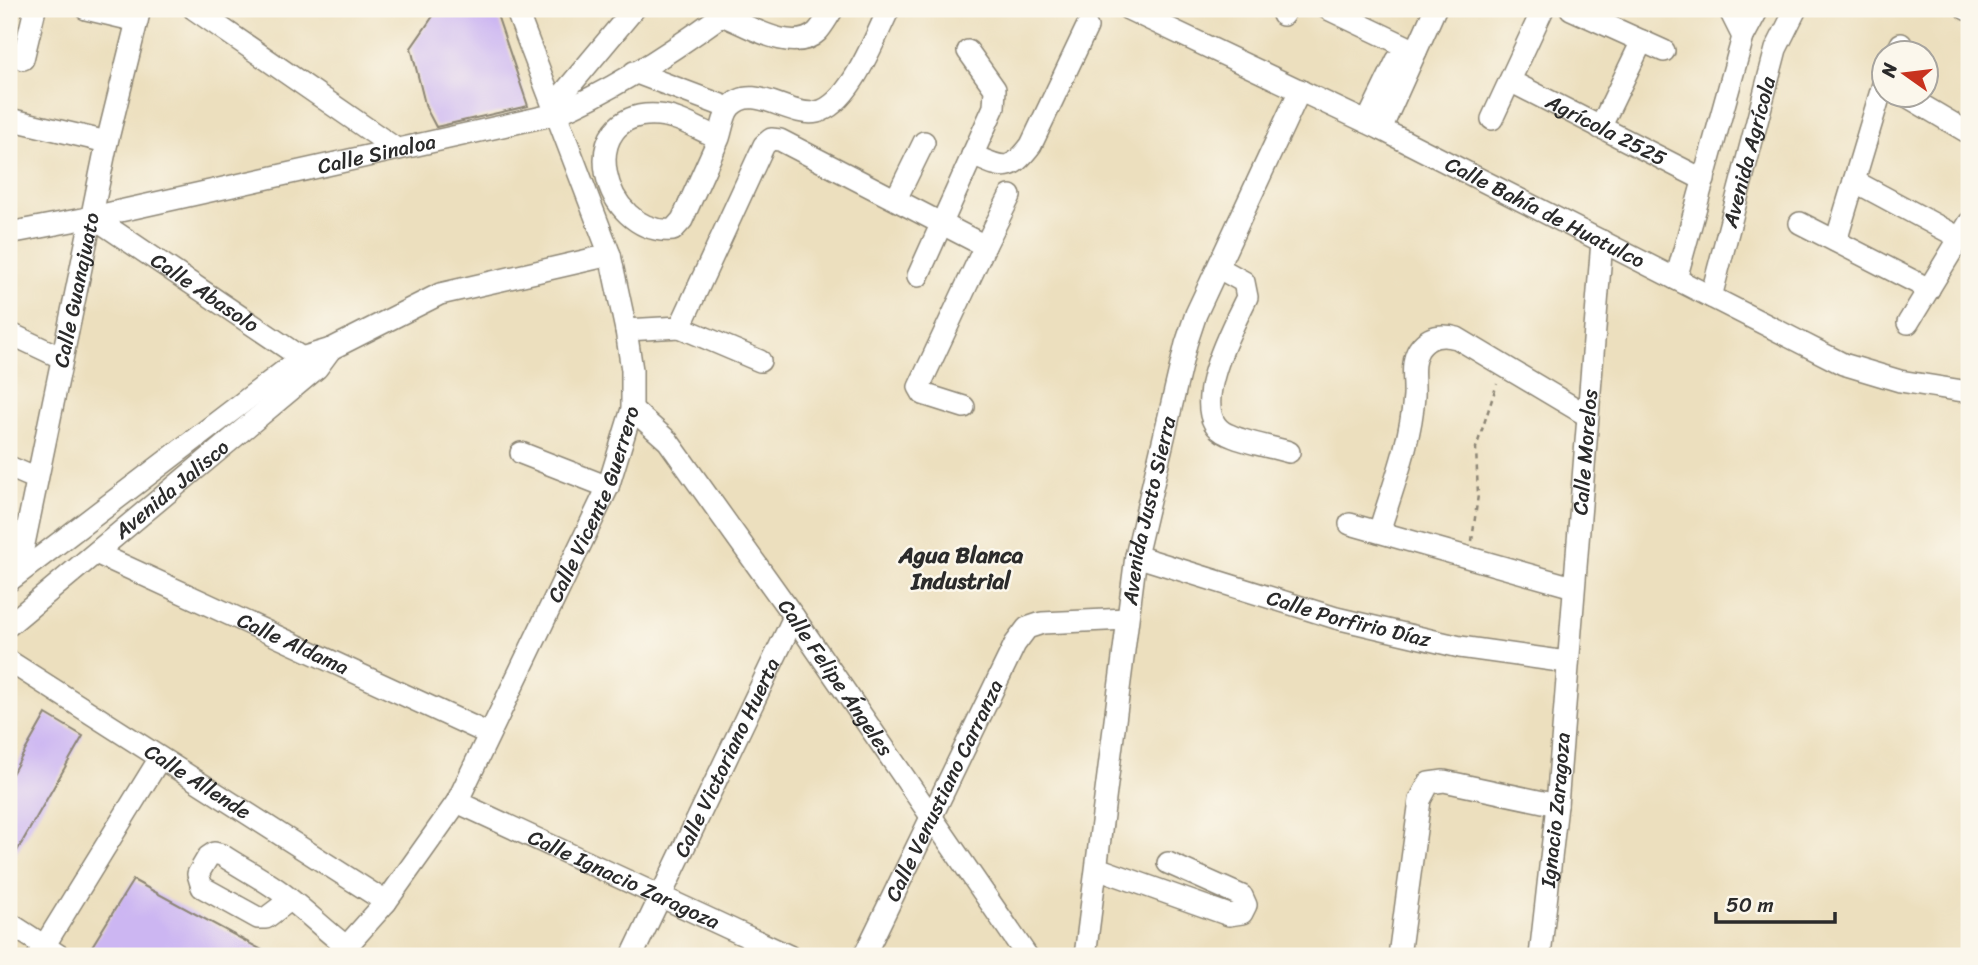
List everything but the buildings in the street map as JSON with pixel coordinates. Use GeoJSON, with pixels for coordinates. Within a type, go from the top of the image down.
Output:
{"type":"FeatureCollection","features":[{"type":"Feature","properties":{"kind":"street"},"geometry":{"type":"LineString","coordinates":[[23,59],[35,9]]}},
{"type":"Feature","properties":{"kind":"street"},"geometry":{"type":"LineString","coordinates":[[86,9],[139,15]]}},
{"type":"Feature","properties":{"kind":"street"},"geometry":{"type":"LineString","coordinates":[[194,9],[395,148]]}},
{"type":"Feature","properties":{"kind":"street","name":"Calle Vicente Guerrero"},"geometry":{"type":"LineString","coordinates":[[342,951],[386,902],[457,802],[608,487],[632,409],[626,330],[610,255],[516,9]]}},
{"type":"Feature","properties":{"kind":"street"},"geometry":{"type":"LineString","coordinates":[[554,110],[634,9]]}},
{"type":"Feature","properties":{"kind":"street"},"geometry":{"type":"LineString","coordinates":[[721,12],[780,38],[800,42],[816,33],[833,9]]}},
{"type":"Feature","properties":{"kind":"street"},"geometry":{"type":"LineString","coordinates":[[719,138],[662,115],[642,115],[629,121],[612,133],[605,144],[604,158],[615,201],[648,228],[673,230],[682,220],[719,138],[729,108],[743,99],[759,99],[803,112],[818,112],[836,101],[857,73],[889,9]]}},
{"type":"Feature","properties":{"kind":"street","name":"Calle Bahía de Huatulco"},"geometry":{"type":"LineString","coordinates":[[1128,9],[1164,16],[1300,90],[1843,364],[1900,380],[1969,392]]}},
{"type":"Feature","properties":{"kind":"street"},"geometry":{"type":"LineString","coordinates":[[1328,9],[1410,48]]}},
{"type":"Feature","properties":{"kind":"street"},"geometry":{"type":"LineString","coordinates":[[1374,125],[1410,48],[1435,9]]}},
{"type":"Feature","properties":{"kind":"street"},"geometry":{"type":"LineString","coordinates":[[1492,119],[1543,9]]}},
{"type":"Feature","properties":{"kind":"street"},"geometry":{"type":"LineString","coordinates":[[1571,9],[1664,51]]}},
{"type":"Feature","properties":{"kind":"street"},"geometry":{"type":"LineString","coordinates":[[1729,9],[1743,37]]}},
{"type":"Feature","properties":{"kind":"street","name":"Avenida Agrícola"},"geometry":{"type":"LineString","coordinates":[[1676,279],[1743,37],[1758,9]]}},
{"type":"Feature","properties":{"kind":"street","name":"Avenida Agrícola"},"geometry":{"type":"LineString","coordinates":[[1711,297],[1776,49],[1796,9]]}},
{"type":"Feature","properties":{"kind":"street","name":"Calle Sinaloa"},"geometry":{"type":"LineString","coordinates":[[9,233],[93,217],[577,105],[634,72],[721,12]]}},
{"type":"Feature","properties":{"kind":"street","name":"Calle Guanajuato"},"geometry":{"type":"LineString","coordinates":[[13,577],[37,479],[107,142],[139,15]]}},
{"type":"Feature","properties":{"kind":"street"},"geometry":{"type":"LineString","coordinates":[[972,155],[1000,167],[1012,166],[1020,159],[1031,145],[1087,27]]}},
{"type":"Feature","properties":{"kind":"street"},"geometry":{"type":"LineString","coordinates":[[1603,121],[1642,41]]}},
{"type":"Feature","properties":{"kind":"street"},"geometry":{"type":"LineString","coordinates":[[918,276],[994,107],[995,89],[968,51]]}},
{"type":"Feature","properties":{"kind":"street"},"geometry":{"type":"LineString","coordinates":[[634,72],[729,108]]}},
{"type":"Feature","properties":{"kind":"street","name":"Agrícola 2525"},"geometry":{"type":"LineString","coordinates":[[1510,82],[1603,121],[1706,173]]}},
{"type":"Feature","properties":{"kind":"street","name":"Avenida Justo Sierra"},"geometry":{"type":"LineString","coordinates":[[1085,956],[1136,556],[1186,344],[1196,314],[1300,90]]}},
{"type":"Feature","properties":{"kind":"street"},"geometry":{"type":"LineString","coordinates":[[1836,241],[1875,108]]}},
{"type":"Feature","properties":{"kind":"street"},"geometry":{"type":"LineString","coordinates":[[1926,108],[1969,134]]}},
{"type":"Feature","properties":{"kind":"street"},"geometry":{"type":"LineString","coordinates":[[9,119],[107,142]]}},
{"type":"Feature","properties":{"kind":"street"},"geometry":{"type":"LineString","coordinates":[[680,327],[764,145],[771,139],[780,140],[985,246]]}},
{"type":"Feature","properties":{"kind":"street"},"geometry":{"type":"LineString","coordinates":[[897,199],[924,142]]}},
{"type":"Feature","properties":{"kind":"street"},"geometry":{"type":"LineString","coordinates":[[1854,181],[1965,231],[1908,323]]}},
{"type":"Feature","properties":{"kind":"street"},"geometry":{"type":"LineString","coordinates":[[964,407],[922,394],[919,387],[1010,196]]}},
{"type":"Feature","properties":{"kind":"street","name":"Calle Abasolo"},"geometry":{"type":"LineString","coordinates":[[93,217],[309,363]]}},
{"type":"Feature","properties":{"kind":"street"},"geometry":{"type":"LineString","coordinates":[[1800,223],[1929,289]]}},
{"type":"Feature","properties":{"kind":"street","name":"Calle Morelos"},"geometry":{"type":"LineString","coordinates":[[1567,662],[1602,241]]}},
{"type":"Feature","properties":{"kind":"street","name":"Avenida Jalisco"},"geometry":{"type":"LineString","coordinates":[[13,577],[140,481],[331,349],[440,294],[610,255]]}},
{"type":"Feature","properties":{"kind":"street"},"geometry":{"type":"LineString","coordinates":[[1219,268],[1244,282],[1247,297],[1209,389],[1209,412],[1216,426],[1225,434],[1289,452]]}},
{"type":"Feature","properties":{"kind":"street"},"geometry":{"type":"LineString","coordinates":[[626,330],[680,327],[760,361]]}},
{"type":"Feature","properties":{"kind":"street"},"geometry":{"type":"LineString","coordinates":[[9,333],[62,358]]}},
{"type":"Feature","properties":{"kind":"street"},"geometry":{"type":"LineString","coordinates":[[1379,532],[1408,431],[1414,397],[1413,364],[1421,347],[1431,338],[1443,335],[1457,338],[1588,416]]}},
{"type":"Feature","properties":{"kind":"street","name":"Avenida Jalisco"},"geometry":{"type":"LineString","coordinates":[[9,625],[159,500],[309,363]]}},
{"type":"Feature","properties":{"kind":"street","name":"Calle Felipe Ángeles"},"geometry":{"type":"LineString","coordinates":[[632,409],[668,441],[794,617],[1027,956]]}},
{"type":"Feature","properties":{"kind":"street"},"geometry":{"type":"LineString","coordinates":[[521,453],[608,487]]}},
{"type":"Feature","properties":{"kind":"street"},"geometry":{"type":"LineString","coordinates":[[9,467],[37,479]]}},
{"type":"Feature","properties":{"kind":"street"},"geometry":{"type":"LineString","coordinates":[[140,481],[159,500]]}},
{"type":"Feature","properties":{"kind":"street"},"geometry":{"type":"LineString","coordinates":[[1350,524],[1573,587]]}},
{"type":"Feature","properties":{"kind":"street","name":"Calle Aldama"},"geometry":{"type":"LineString","coordinates":[[96,554],[489,734]]}},
{"type":"Feature","properties":{"kind":"street","name":"Calle Porfirio Díaz"},"geometry":{"type":"LineString","coordinates":[[1136,556],[1336,618],[1460,647],[1567,662]]}},
{"type":"Feature","properties":{"kind":"street","name":"Calle Victoriano Huerta"},"geometry":{"type":"LineString","coordinates":[[632,956],[794,617]]}},
{"type":"Feature","properties":{"kind":"street","name":"Calle Venustiano Carranza"},"geometry":{"type":"LineString","coordinates":[[863,956],[933,818],[1015,644],[1027,628],[1042,623],[1126,619]]}},
{"type":"Feature","properties":{"kind":"street","name":"Calle Allende"},"geometry":{"type":"LineString","coordinates":[[9,661],[386,902]]}},
{"type":"Feature","properties":{"kind":"street","name":"Ignacio Zaragoza"},"geometry":{"type":"LineString","coordinates":[[1540,956],[1557,805],[1567,662]]}},
{"type":"Feature","properties":{"kind":"street"},"geometry":{"type":"LineString","coordinates":[[9,923],[48,953],[160,758]]}},
{"type":"Feature","properties":{"kind":"street"},"geometry":{"type":"LineString","coordinates":[[1399,956],[1420,800],[1429,783],[1444,781],[1557,805]]}},
{"type":"Feature","properties":{"kind":"street","name":"Calle Ignacio Zaragoza"},"geometry":{"type":"LineString","coordinates":[[457,802],[789,956]]}},
{"type":"Feature","properties":{"kind":"street"},"geometry":{"type":"LineString","coordinates":[[1097,867],[1229,915],[1242,912],[1246,905],[1242,896],[1168,863]]}},
{"type":"Feature","properties":{"kind":"street"},"geometry":{"type":"LineString","coordinates":[[290,900],[342,951]]}},
{"type":"Feature","properties":{"kind":"path"},"geometry":{"type":"LineString","coordinates":[[1469,558],[1478,495],[1476,448],[1504,365]]}},
{"type":"Feature","properties":{"kind":"district","name":"Agua Blanca Industrial"},"geometry":{"type":"Point","coordinates":[961,568]}}]}
